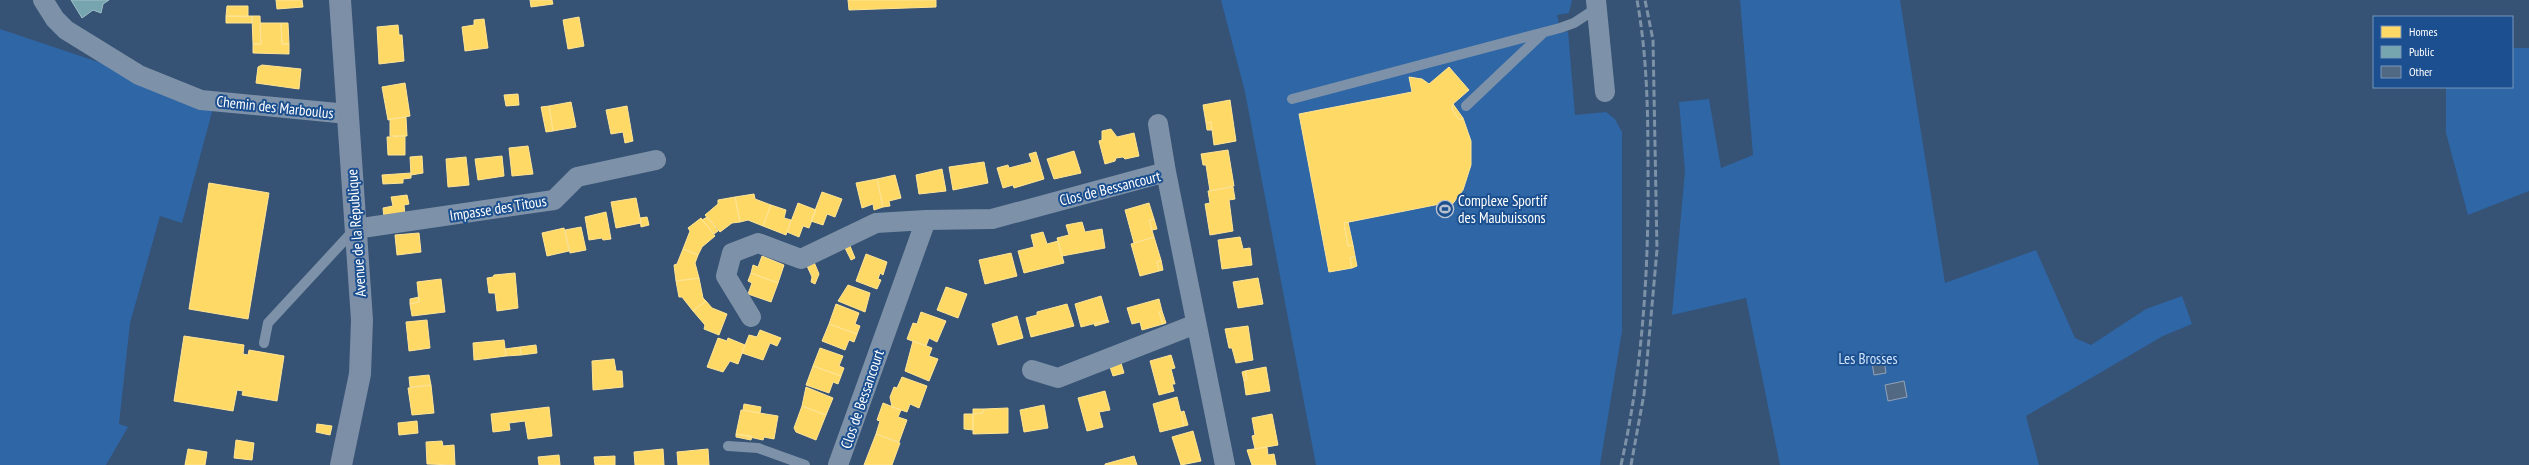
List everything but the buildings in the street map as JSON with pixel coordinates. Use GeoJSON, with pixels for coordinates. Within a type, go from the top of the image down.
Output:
{"type":"FeatureCollection","features":[{"type":"Feature","properties":{"kind":"main road","name":"Avenue de la République"},"geometry":{"type":"LineString","coordinates":[[340,0],[362,320],[360,374],[341,465]]}},
{"type":"Feature","properties":{"kind":"street","name":"Chemin des Marboulus"},"geometry":{"type":"LineString","coordinates":[[43,0],[55,19],[66,30],[138,75],[201,100],[348,114]]}},
{"type":"Feature","properties":{"kind":"street"},"geometry":{"type":"LineString","coordinates":[[1596,4],[1605,92]]}},
{"type":"Feature","properties":{"kind":"street"},"geometry":{"type":"LineString","coordinates":[[1158,124],[1166,172]]}},
{"type":"Feature","properties":{"kind":"street","name":"Impasse des Titous"},"geometry":{"type":"LineString","coordinates":[[355,229],[554,200],[577,177],[656,160]]}},
{"type":"Feature","properties":{"kind":"street","name":"Clos de Bessancourt"},"geometry":{"type":"LineString","coordinates":[[751,317],[726,276],[732,254],[758,243],[801,259],[876,224],[926,220],[992,219],[1166,172],[1225,465]]}},
{"type":"Feature","properties":{"kind":"street","name":"Clos de Bessancourt"},"geometry":{"type":"LineString","coordinates":[[838,465],[926,220]]}},
{"type":"Feature","properties":{"kind":"street"},"geometry":{"type":"LineString","coordinates":[[1032,370],[1058,378],[1196,324]]}},
{"type":"Feature","properties":{"kind":"lane"},"geometry":{"type":"LineString","coordinates":[[1292,99],[1543,33],[1574,23],[1596,4]]}},
{"type":"Feature","properties":{"kind":"lane"},"geometry":{"type":"LineString","coordinates":[[1466,106],[1543,33]]}},
{"type":"Feature","properties":{"kind":"lane"},"geometry":{"type":"LineString","coordinates":[[264,342],[268,323],[355,229]]}},
{"type":"Feature","properties":{"kind":"lane"},"geometry":{"type":"LineString","coordinates":[[728,446],[758,448],[805,465]]}},
{"type":"Feature","properties":{"kind":"green space","name":"Complexe Sportif des Maubuissons"},"geometry":{"type":"Polygon","coordinates":[[[1221,0],[1572,0],[1569,13],[1557,15],[1561,33],[1568,31],[1575,115],[1606,112],[1615,119],[1622,132],[1622,331],[1600,465],[1316,465],[1245,92],[1221,0]]]}},
{"type":"Feature","properties":{"kind":"green space","name":"Les Brosses"},"geometry":{"type":"Polygon","coordinates":[[[1740,0],[1900,0],[1945,283],[2036,250],[2075,338],[2091,345],[2146,309],[2182,296],[2192,324],[2163,336],[2026,416],[2039,465],[1780,465],[1746,298],[1672,315],[1685,171],[1679,102],[1709,99],[1721,168],[1753,155],[1740,0]]]}},
{"type":"Feature","properties":{"kind":"green space"},"geometry":{"type":"Polygon","coordinates":[[[0,29],[215,101],[182,223],[160,216],[130,323],[119,424],[128,427],[106,465],[0,465],[0,29]]]}},
{"type":"Feature","properties":{"kind":"green space"},"geometry":{"type":"Polygon","coordinates":[[[2513,48],[2529,48],[2529,191],[2468,215],[2446,133],[2446,88],[2513,88],[2513,48]]]}},
{"type":"Feature","properties":{"kind":"railway"},"geometry":{"type":"LineString","coordinates":[[1621,465],[1635,391],[1646,279],[1648,204],[1647,103],[1643,41],[1637,0]]}},
{"type":"Feature","properties":{"kind":"railway"},"geometry":{"type":"LineString","coordinates":[[1631,465],[1644,394],[1657,250],[1653,40],[1645,0]]}},
{"type":"Feature","properties":{"kind":"place","name":"Complexe Sportif des Maubuissons"},"geometry":{"type":"Point","coordinates":[1445,209]}}]}
